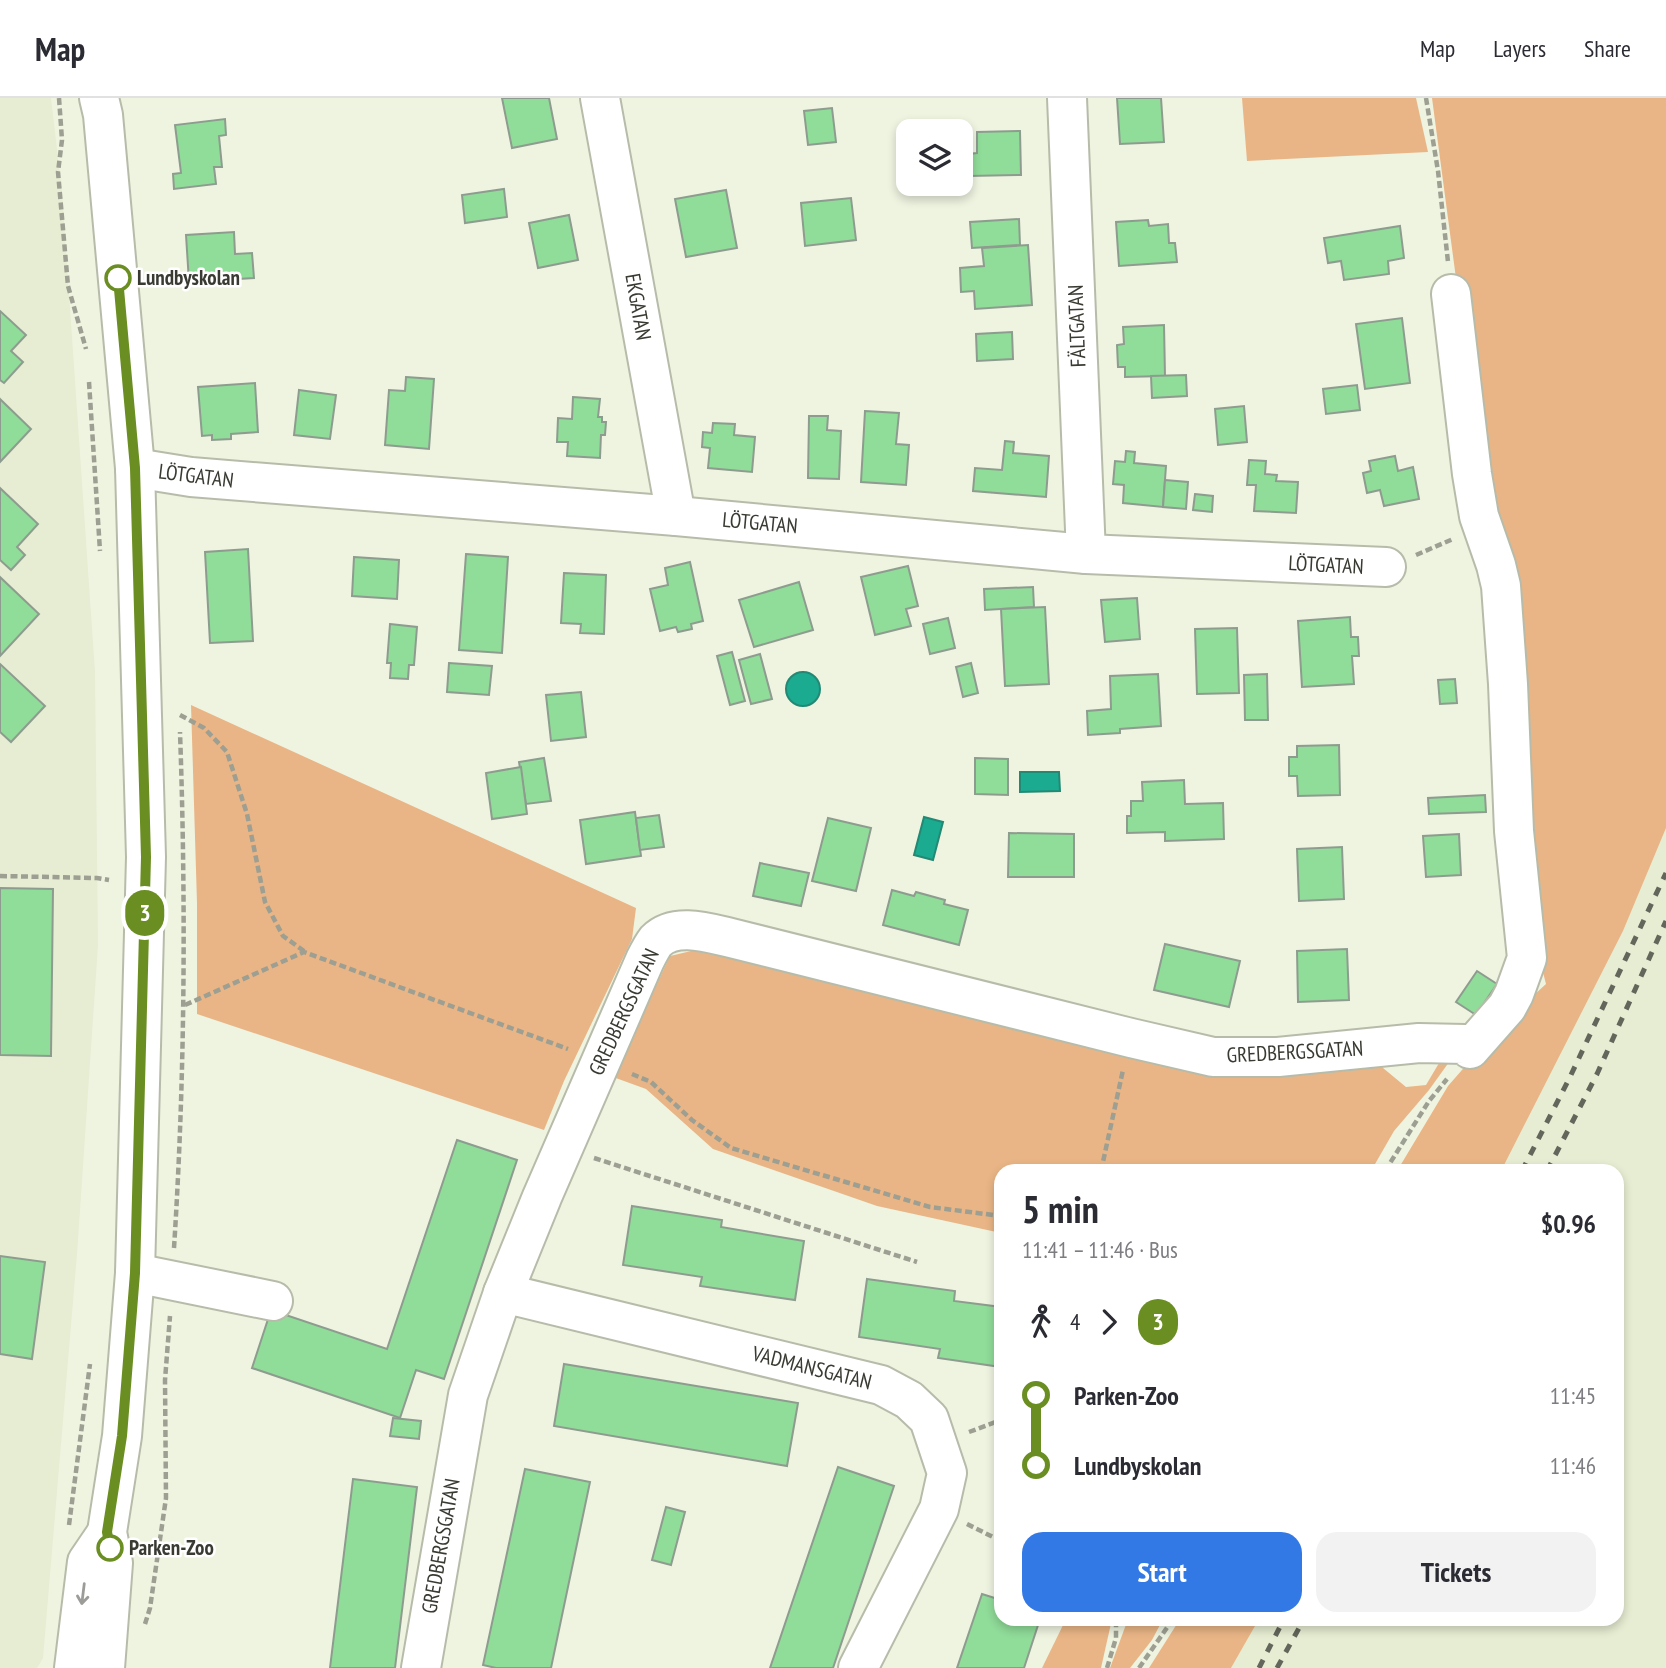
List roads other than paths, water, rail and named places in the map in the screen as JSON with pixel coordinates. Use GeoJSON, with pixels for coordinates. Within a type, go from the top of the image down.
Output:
{"type":"FeatureCollection","features":[{"type":"Feature","properties":{"kind":"street","name":"EKGATAN"},"geometry":{"type":"LineString","coordinates":[[600,98],[676,516]]}},
{"type":"Feature","properties":{"kind":"street","name":"FÄLTGATAN"},"geometry":{"type":"LineString","coordinates":[[1067,98],[1086,554]]}},
{"type":"Feature","properties":{"kind":"street"},"geometry":{"type":"LineString","coordinates":[[102,104],[135,468],[146,857],[135,1273],[122,1436],[107,1532],[113,1563],[105,1668]]}},
{"type":"Feature","properties":{"kind":"street","name":"GREDBERGSGATAN"},"geometry":{"type":"LineString","coordinates":[[421,1668],[468,1395],[503,1293],[563,1148],[645,960],[657,940],[671,933],[691,930],[731,938],[1213,1057],[1278,1057],[1419,1043],[1465,1044],[1470,1049],[1507,1007],[1527,958],[1514,831],[1501,586],[1483,526],[1472,474],[1451,294]]}},
{"type":"Feature","properties":{"kind":"street","name":"LÖTGATAN"},"geometry":{"type":"LineString","coordinates":[[135,468],[191,477],[676,516],[1086,554],[1386,567]]}},
{"type":"Feature","properties":{"kind":"street"},"geometry":{"type":"LineString","coordinates":[[135,1273],[273,1301]]}},
{"type":"Feature","properties":{"kind":"street","name":"VADMANSGATAN"},"geometry":{"type":"LineString","coordinates":[[503,1293],[881,1385],[909,1400],[929,1419],[947,1473],[939,1509],[858,1668]]}},
{"type":"Feature","properties":{"kind":"street"},"geometry":{"type":"LineString","coordinates":[[74,1668],[87,1562],[107,1532]]}},
{"type":"Feature","properties":{"kind":"water"},"geometry":{"type":"Polygon","coordinates":[[[803,672],[815,677],[820,689],[815,701],[803,706],[791,701],[786,689],[791,677],[803,672]]]}},
{"type":"Feature","properties":{"kind":"water"},"geometry":{"type":"Polygon","coordinates":[[[1020,772],[1059,772],[1060,791],[1020,792],[1020,772]]]}},
{"type":"Feature","properties":{"kind":"water"},"geometry":{"type":"Polygon","coordinates":[[[924,817],[943,822],[933,860],[914,855],[924,817]]]}},
{"type":"Feature","properties":{"kind":"railway"},"geometry":{"type":"LineString","coordinates":[[1526,1164],[1570,1077],[1666,873]]}},
{"type":"Feature","properties":{"kind":"railway"},"geometry":{"type":"LineString","coordinates":[[1551,1164],[1597,1074],[1666,921]]}},
{"type":"Feature","properties":{"kind":"railway"},"geometry":{"type":"LineString","coordinates":[[1259,1668],[1280,1626]]}},
{"type":"Feature","properties":{"kind":"railway"},"geometry":{"type":"LineString","coordinates":[[1277,1668],[1300,1626]]}},
{"type":"Feature","properties":{"kind":"place","name":"Lundbyskolan"},"geometry":{"type":"Point","coordinates":[118,278]}},
{"type":"Feature","properties":{"kind":"place","name":"Parken-Zoo"},"geometry":{"type":"Point","coordinates":[110,1548]}}]}
